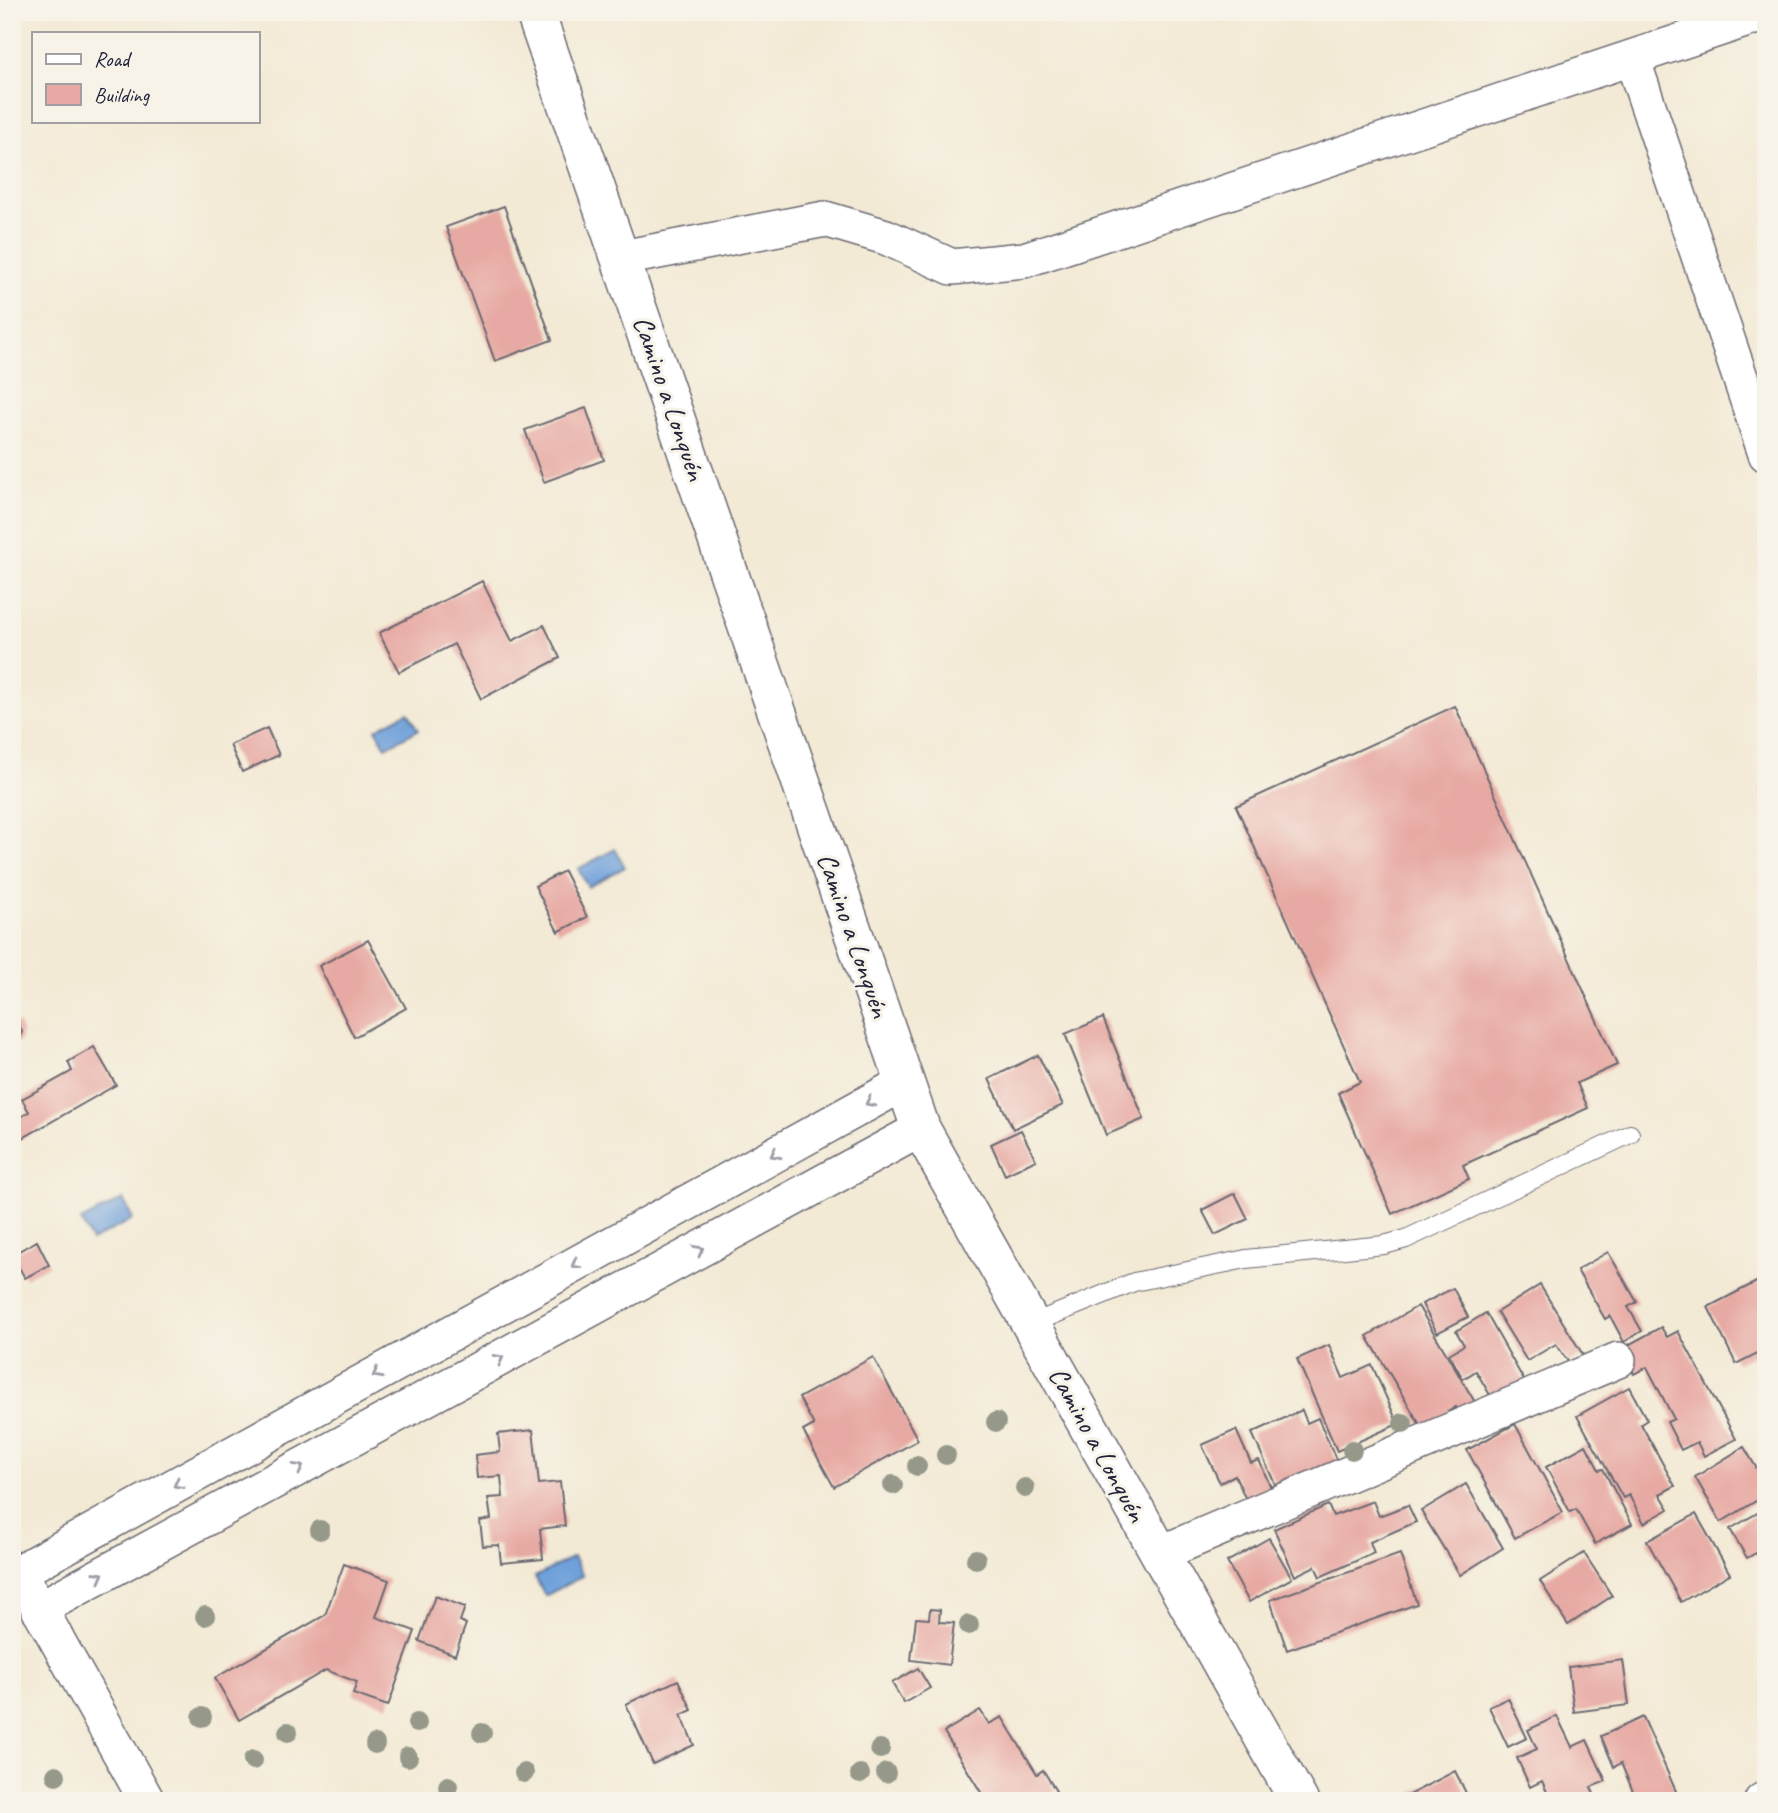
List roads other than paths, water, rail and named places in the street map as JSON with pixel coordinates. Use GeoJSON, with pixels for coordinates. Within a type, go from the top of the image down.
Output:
{"type":"FeatureCollection","features":[{"type":"Feature","properties":{"kind":"main road","name":"Camino a Lonquén"},"geometry":{"type":"LineString","coordinates":[[535,12],[921,1129],[1299,1801]]}},
{"type":"Feature","properties":{"kind":"street"},"geometry":{"type":"LineString","coordinates":[[622,258],[825,219],[886,237],[952,267],[1024,260],[1766,13]]}},
{"type":"Feature","properties":{"kind":"street"},"geometry":{"type":"LineString","coordinates":[[1632,58],[1766,453]]}},
{"type":"Feature","properties":{"kind":"street"},"geometry":{"type":"LineString","coordinates":[[147,1801],[16,1566],[904,1083]]}},
{"type":"Feature","properties":{"kind":"street"},"geometry":{"type":"LineString","coordinates":[[39,1609],[921,1129]]}},
{"type":"Feature","properties":{"kind":"street"},"geometry":{"type":"LineString","coordinates":[[1158,1554],[1618,1360]]}},
{"type":"Feature","properties":{"kind":"lane"},"geometry":{"type":"LineString","coordinates":[[1031,1324],[1134,1282],[1246,1259],[1384,1245],[1406,1239],[1630,1134]]}},
{"type":"Feature","properties":{"kind":"water"},"geometry":{"type":"Polygon","coordinates":[[[408,712],[418,730],[386,747],[376,729],[408,712]]]}},
{"type":"Feature","properties":{"kind":"water"},"geometry":{"type":"Polygon","coordinates":[[[615,849],[625,867],[588,887],[578,869],[615,849]]]}},
{"type":"Feature","properties":{"kind":"water"},"geometry":{"type":"Polygon","coordinates":[[[123,1199],[133,1219],[91,1241],[81,1221],[123,1199]]]}},
{"type":"Feature","properties":{"kind":"water"},"geometry":{"type":"Polygon","coordinates":[[[573,1557],[583,1576],[545,1596],[535,1577],[573,1557]]]}}]}
